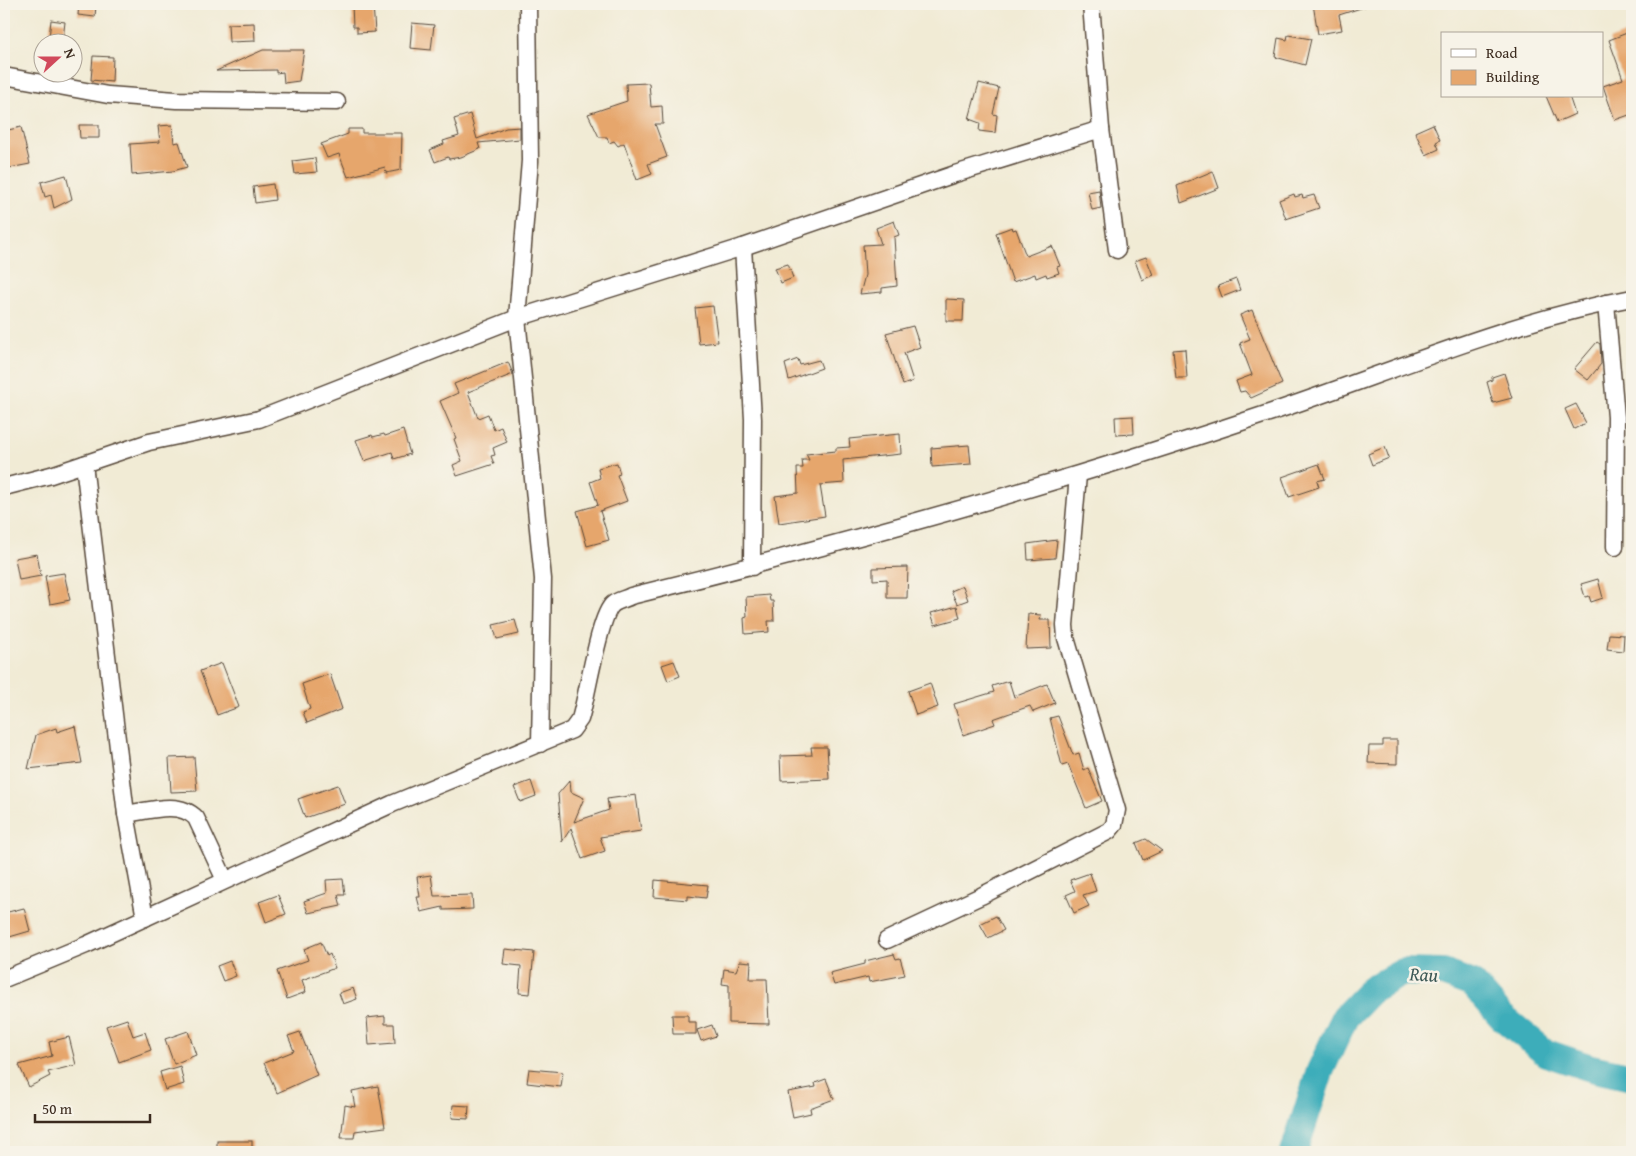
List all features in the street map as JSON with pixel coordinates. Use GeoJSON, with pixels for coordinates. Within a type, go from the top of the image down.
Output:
{"type":"FeatureCollection","features":[{"type":"Feature","properties":{"kind":"street"},"geometry":{"type":"LineString","coordinates":[[528,4],[530,161],[517,318],[541,542],[543,621],[540,744]]}},
{"type":"Feature","properties":{"kind":"street"},"geometry":{"type":"LineString","coordinates":[[1091,4],[1101,129],[1117,250]]}},
{"type":"Feature","properties":{"kind":"street"},"geometry":{"type":"LineString","coordinates":[[4,76],[127,97],[176,100],[337,102]]}},
{"type":"Feature","properties":{"kind":"street"},"geometry":{"type":"LineString","coordinates":[[4,487],[84,464],[149,442],[219,429],[282,412],[517,318],[743,247],[955,174],[1101,129]]}},
{"type":"Feature","properties":{"kind":"street"},"geometry":{"type":"LineString","coordinates":[[743,247],[753,419],[752,567]]}},
{"type":"Feature","properties":{"kind":"street"},"geometry":{"type":"LineString","coordinates":[[4,979],[145,918],[392,804],[572,730],[580,719],[605,617],[613,604],[631,596],[752,567],[1078,475],[1273,412],[1466,342],[1606,303],[1632,298]]}},
{"type":"Feature","properties":{"kind":"street"},"geometry":{"type":"LineString","coordinates":[[1606,303],[1616,417],[1615,547]]}},
{"type":"Feature","properties":{"kind":"street"},"geometry":{"type":"LineString","coordinates":[[84,464],[126,814],[145,918]]}},
{"type":"Feature","properties":{"kind":"street"},"geometry":{"type":"LineString","coordinates":[[887,940],[981,896],[1109,831],[1114,825],[1117,810],[1066,638],[1065,625],[1078,475]]}},
{"type":"Feature","properties":{"kind":"street"},"geometry":{"type":"LineString","coordinates":[[126,814],[178,807],[190,811],[196,818],[225,880]]}},
{"type":"Feature","properties":{"kind":"building"},"geometry":{"type":"Polygon","coordinates":[[[79,4],[96,5],[95,17],[78,15],[79,4]]]}},
{"type":"Feature","properties":{"kind":"building"},"geometry":{"type":"Polygon","coordinates":[[[352,4],[373,4],[375,32],[357,33],[357,27],[353,27],[352,4]]]}},
{"type":"Feature","properties":{"kind":"building"},"geometry":{"type":"Polygon","coordinates":[[[1313,4],[1367,4],[1367,6],[1339,15],[1342,30],[1318,34],[1313,4]]]}},
{"type":"Feature","properties":{"kind":"building"},"geometry":{"type":"Polygon","coordinates":[[[51,20],[65,22],[64,32],[50,32],[51,20]]]}},
{"type":"Feature","properties":{"kind":"building"},"geometry":{"type":"Polygon","coordinates":[[[254,23],[255,41],[229,42],[228,24],[254,23]]]}},
{"type":"Feature","properties":{"kind":"building"},"geometry":{"type":"Polygon","coordinates":[[[412,23],[434,25],[431,50],[410,48],[412,23]]]}},
{"type":"Feature","properties":{"kind":"building"},"geometry":{"type":"Polygon","coordinates":[[[1632,31],[1632,114],[1615,120],[1604,86],[1623,79],[1609,40],[1632,31]]]}},
{"type":"Feature","properties":{"kind":"building"},"geometry":{"type":"Polygon","coordinates":[[[1288,35],[1311,39],[1305,65],[1275,57],[1278,38],[1287,40],[1288,35]]]}},
{"type":"Feature","properties":{"kind":"building"},"geometry":{"type":"Polygon","coordinates":[[[263,50],[304,50],[299,81],[284,83],[283,72],[276,73],[276,70],[216,71],[263,50]]]}},
{"type":"Feature","properties":{"kind":"building"},"geometry":{"type":"Polygon","coordinates":[[[93,56],[113,57],[112,82],[91,80],[93,56]]]}},
{"type":"Feature","properties":{"kind":"building"},"geometry":{"type":"Polygon","coordinates":[[[649,83],[651,107],[662,106],[663,124],[655,124],[667,157],[648,164],[652,174],[637,180],[624,143],[618,146],[614,141],[609,143],[607,137],[599,137],[588,114],[627,101],[626,84],[649,83]]]}},
{"type":"Feature","properties":{"kind":"building"},"geometry":{"type":"Polygon","coordinates":[[[979,83],[999,88],[993,114],[997,115],[995,133],[979,131],[980,123],[969,119],[979,83]]]}},
{"type":"Feature","properties":{"kind":"building"},"geometry":{"type":"Polygon","coordinates":[[[1547,98],[1570,98],[1575,114],[1557,122],[1547,98]]]}},
{"type":"Feature","properties":{"kind":"building"},"geometry":{"type":"Polygon","coordinates":[[[470,114],[477,139],[506,128],[520,127],[520,139],[478,143],[480,149],[461,157],[449,159],[448,157],[435,162],[430,150],[444,144],[443,141],[459,136],[454,119],[470,114]]]}},
{"type":"Feature","properties":{"kind":"building"},"geometry":{"type":"Polygon","coordinates":[[[1433,124],[1440,140],[1436,142],[1439,149],[1426,155],[1415,132],[1433,124]]]}},
{"type":"Feature","properties":{"kind":"building"},"geometry":{"type":"Polygon","coordinates":[[[79,125],[99,125],[99,138],[80,138],[79,125]]]}},
{"type":"Feature","properties":{"kind":"building"},"geometry":{"type":"Polygon","coordinates":[[[172,125],[174,143],[179,142],[187,167],[173,171],[132,175],[130,144],[160,142],[158,126],[172,125]]]}},
{"type":"Feature","properties":{"kind":"building"},"geometry":{"type":"Polygon","coordinates":[[[21,127],[30,164],[4,169],[4,131],[21,127]]]}},
{"type":"Feature","properties":{"kind":"building"},"geometry":{"type":"Polygon","coordinates":[[[348,129],[362,129],[362,133],[402,133],[401,170],[386,173],[385,167],[348,177],[339,154],[327,158],[321,144],[348,134],[348,129]]]}},
{"type":"Feature","properties":{"kind":"building"},"geometry":{"type":"Polygon","coordinates":[[[315,158],[317,172],[295,174],[293,161],[315,158]]]}},
{"type":"Feature","properties":{"kind":"building"},"geometry":{"type":"Polygon","coordinates":[[[1213,171],[1219,188],[1181,203],[1177,186],[1213,171]]]}},
{"type":"Feature","properties":{"kind":"building"},"geometry":{"type":"Polygon","coordinates":[[[66,175],[72,199],[54,208],[51,195],[45,197],[41,182],[66,175]]]}},
{"type":"Feature","properties":{"kind":"building"},"geometry":{"type":"Polygon","coordinates":[[[273,184],[275,200],[255,203],[253,187],[273,184]]]}},
{"type":"Feature","properties":{"kind":"building"},"geometry":{"type":"Polygon","coordinates":[[[1099,190],[1101,208],[1092,210],[1088,192],[1099,190]]]}},
{"type":"Feature","properties":{"kind":"building"},"geometry":{"type":"Polygon","coordinates":[[[1294,194],[1295,197],[1302,195],[1303,198],[1314,195],[1319,208],[1286,219],[1279,200],[1294,194]]]}},
{"type":"Feature","properties":{"kind":"building"},"geometry":{"type":"Polygon","coordinates":[[[894,221],[899,235],[894,237],[897,286],[882,288],[882,292],[860,294],[865,275],[863,245],[881,244],[876,228],[894,221]]]}},
{"type":"Feature","properties":{"kind":"building"},"geometry":{"type":"Polygon","coordinates":[[[1012,227],[1013,230],[1016,229],[1026,256],[1052,246],[1060,266],[1057,267],[1059,273],[1047,277],[1046,274],[1036,278],[1035,274],[1013,282],[996,233],[1012,227]]]}},
{"type":"Feature","properties":{"kind":"building"},"geometry":{"type":"Polygon","coordinates":[[[1146,257],[1153,275],[1142,280],[1135,261],[1146,257]]]}},
{"type":"Feature","properties":{"kind":"building"},"geometry":{"type":"Polygon","coordinates":[[[788,264],[793,278],[781,283],[775,268],[788,264]]]}},
{"type":"Feature","properties":{"kind":"building"},"geometry":{"type":"Polygon","coordinates":[[[1236,279],[1240,290],[1222,297],[1218,286],[1236,279]]]}},
{"type":"Feature","properties":{"kind":"building"},"geometry":{"type":"Polygon","coordinates":[[[946,299],[964,300],[963,321],[946,321],[946,299]]]}},
{"type":"Feature","properties":{"kind":"building"},"geometry":{"type":"Polygon","coordinates":[[[713,306],[718,342],[699,344],[695,308],[713,306]]]}},
{"type":"Feature","properties":{"kind":"building"},"geometry":{"type":"Polygon","coordinates":[[[1252,310],[1282,384],[1251,398],[1245,391],[1240,392],[1236,381],[1252,375],[1240,343],[1250,339],[1240,315],[1252,310]]]}},
{"type":"Feature","properties":{"kind":"building"},"geometry":{"type":"Polygon","coordinates":[[[913,326],[920,347],[904,353],[913,381],[903,385],[886,333],[913,326]]]}},
{"type":"Feature","properties":{"kind":"building"},"geometry":{"type":"Polygon","coordinates":[[[1597,342],[1600,344],[1601,364],[1588,380],[1574,369],[1597,342]]]}},
{"type":"Feature","properties":{"kind":"building"},"geometry":{"type":"Polygon","coordinates":[[[1185,349],[1187,378],[1176,378],[1173,350],[1185,349]]]}},
{"type":"Feature","properties":{"kind":"building"},"geometry":{"type":"Polygon","coordinates":[[[798,359],[800,365],[819,360],[822,368],[789,380],[785,364],[798,359]]]}},
{"type":"Feature","properties":{"kind":"building"},"geometry":{"type":"Polygon","coordinates":[[[508,362],[513,374],[468,392],[478,418],[488,414],[494,430],[501,427],[507,442],[493,448],[495,455],[491,456],[494,464],[457,476],[453,465],[462,461],[454,439],[456,438],[440,401],[458,393],[454,384],[508,362]]]}},
{"type":"Feature","properties":{"kind":"building"},"geometry":{"type":"Polygon","coordinates":[[[1504,373],[1512,398],[1493,403],[1487,382],[1492,380],[1492,377],[1504,373]]]}},
{"type":"Feature","properties":{"kind":"building"},"geometry":{"type":"Polygon","coordinates":[[[1576,404],[1586,423],[1574,429],[1565,409],[1576,404]]]}},
{"type":"Feature","properties":{"kind":"building"},"geometry":{"type":"Polygon","coordinates":[[[1133,416],[1134,434],[1116,435],[1115,417],[1133,416]]]}},
{"type":"Feature","properties":{"kind":"building"},"geometry":{"type":"Polygon","coordinates":[[[403,430],[410,454],[394,459],[392,452],[364,461],[356,440],[372,435],[373,437],[384,434],[385,436],[403,430]]]}},
{"type":"Feature","properties":{"kind":"building"},"geometry":{"type":"Polygon","coordinates":[[[900,434],[901,454],[843,460],[844,483],[820,485],[825,516],[779,523],[775,496],[798,493],[797,468],[803,468],[802,460],[809,460],[806,454],[836,451],[836,448],[850,447],[849,439],[900,434]]]}},
{"type":"Feature","properties":{"kind":"building"},"geometry":{"type":"Polygon","coordinates":[[[969,445],[971,464],[932,467],[931,448],[969,445]]]}},
{"type":"Feature","properties":{"kind":"building"},"geometry":{"type":"Polygon","coordinates":[[[1385,447],[1389,458],[1372,465],[1368,454],[1385,447]]]}},
{"type":"Feature","properties":{"kind":"building"},"geometry":{"type":"Polygon","coordinates":[[[617,463],[620,474],[617,475],[627,501],[600,511],[609,540],[587,546],[577,511],[598,505],[590,482],[600,478],[598,468],[617,463]]]}},
{"type":"Feature","properties":{"kind":"building"},"geometry":{"type":"Polygon","coordinates":[[[1319,464],[1325,479],[1317,481],[1319,487],[1289,497],[1282,477],[1319,464]]]}},
{"type":"Feature","properties":{"kind":"building"},"geometry":{"type":"Polygon","coordinates":[[[1057,540],[1055,558],[1028,560],[1027,544],[1057,540]]]}},
{"type":"Feature","properties":{"kind":"building"},"geometry":{"type":"Polygon","coordinates":[[[37,554],[41,576],[19,580],[15,558],[37,554]]]}},
{"type":"Feature","properties":{"kind":"building"},"geometry":{"type":"Polygon","coordinates":[[[908,567],[907,598],[887,598],[887,579],[873,580],[873,568],[908,567]]]}},
{"type":"Feature","properties":{"kind":"building"},"geometry":{"type":"Polygon","coordinates":[[[64,573],[70,600],[50,604],[45,576],[64,573]]]}},
{"type":"Feature","properties":{"kind":"building"},"geometry":{"type":"Polygon","coordinates":[[[1598,579],[1603,598],[1591,602],[1589,596],[1585,597],[1581,584],[1598,579]]]}},
{"type":"Feature","properties":{"kind":"building"},"geometry":{"type":"Polygon","coordinates":[[[963,586],[968,600],[957,604],[951,591],[963,586]]]}},
{"type":"Feature","properties":{"kind":"building"},"geometry":{"type":"Polygon","coordinates":[[[769,595],[770,601],[773,601],[774,621],[768,621],[769,632],[745,634],[744,618],[747,617],[746,597],[769,595]]]}},
{"type":"Feature","properties":{"kind":"building"},"geometry":{"type":"Polygon","coordinates":[[[957,606],[960,618],[935,625],[931,613],[957,606]]]}},
{"type":"Feature","properties":{"kind":"building"},"geometry":{"type":"Polygon","coordinates":[[[1028,614],[1041,615],[1040,620],[1050,620],[1051,648],[1026,649],[1028,614]]]}},
{"type":"Feature","properties":{"kind":"building"},"geometry":{"type":"Polygon","coordinates":[[[515,620],[519,634],[497,639],[493,625],[515,620]]]}},
{"type":"Feature","properties":{"kind":"building"},"geometry":{"type":"Polygon","coordinates":[[[1609,634],[1624,635],[1623,651],[1607,649],[1609,634]]]}},
{"type":"Feature","properties":{"kind":"building"},"geometry":{"type":"Polygon","coordinates":[[[674,661],[680,676],[668,681],[662,665],[674,661]]]}},
{"type":"Feature","properties":{"kind":"building"},"geometry":{"type":"Polygon","coordinates":[[[222,663],[239,707],[217,715],[200,671],[222,663]]]}},
{"type":"Feature","properties":{"kind":"building"},"geometry":{"type":"Polygon","coordinates":[[[330,674],[342,709],[307,723],[303,712],[310,709],[302,684],[330,674]]]}},
{"type":"Feature","properties":{"kind":"building"},"geometry":{"type":"Polygon","coordinates":[[[1009,681],[1014,697],[1047,684],[1055,703],[1033,712],[1030,706],[993,719],[995,724],[963,735],[954,704],[994,692],[992,686],[1009,681]]]}},
{"type":"Feature","properties":{"kind":"building"},"geometry":{"type":"Polygon","coordinates":[[[930,683],[938,707],[916,715],[908,691],[930,683]]]}},
{"type":"Feature","properties":{"kind":"building"},"geometry":{"type":"Polygon","coordinates":[[[1058,716],[1073,755],[1079,753],[1084,770],[1088,768],[1102,801],[1086,808],[1068,764],[1062,766],[1050,718],[1058,716]]]}},
{"type":"Feature","properties":{"kind":"building"},"geometry":{"type":"Polygon","coordinates":[[[75,726],[82,763],[28,769],[36,735],[56,728],[57,732],[75,726]]]}},
{"type":"Feature","properties":{"kind":"building"},"geometry":{"type":"Polygon","coordinates":[[[1383,740],[1397,740],[1397,764],[1368,763],[1369,746],[1383,746],[1383,740]]]}},
{"type":"Feature","properties":{"kind":"building"},"geometry":{"type":"Polygon","coordinates":[[[811,747],[827,747],[829,779],[781,781],[780,756],[812,755],[811,747]]]}},
{"type":"Feature","properties":{"kind":"building"},"geometry":{"type":"Polygon","coordinates":[[[194,757],[197,791],[171,792],[169,758],[194,757]]]}},
{"type":"Feature","properties":{"kind":"building"},"geometry":{"type":"Polygon","coordinates":[[[570,780],[571,792],[584,798],[574,822],[609,810],[607,799],[636,795],[641,831],[600,837],[605,851],[582,859],[571,828],[562,842],[558,794],[570,780]]]}},
{"type":"Feature","properties":{"kind":"building"},"geometry":{"type":"Polygon","coordinates":[[[531,781],[536,796],[520,802],[514,787],[531,781]]]}},
{"type":"Feature","properties":{"kind":"building"},"geometry":{"type":"Polygon","coordinates":[[[338,785],[345,804],[305,818],[298,799],[338,785]]]}},
{"type":"Feature","properties":{"kind":"building"},"geometry":{"type":"Polygon","coordinates":[[[1146,839],[1162,851],[1143,860],[1136,843],[1146,839]]]}},
{"type":"Feature","properties":{"kind":"building"},"geometry":{"type":"Polygon","coordinates":[[[1090,873],[1096,891],[1083,895],[1089,906],[1074,913],[1066,895],[1075,891],[1070,880],[1090,873]]]}},
{"type":"Feature","properties":{"kind":"building"},"geometry":{"type":"Polygon","coordinates":[[[431,875],[434,896],[472,895],[473,909],[443,910],[443,907],[421,912],[417,897],[420,897],[417,877],[431,875]]]}},
{"type":"Feature","properties":{"kind":"building"},"geometry":{"type":"Polygon","coordinates":[[[343,879],[345,895],[338,895],[341,906],[308,913],[304,901],[327,893],[326,880],[343,879]]]}},
{"type":"Feature","properties":{"kind":"building"},"geometry":{"type":"Polygon","coordinates":[[[655,880],[708,885],[706,898],[688,896],[688,900],[654,897],[655,880]]]}},
{"type":"Feature","properties":{"kind":"building"},"geometry":{"type":"Polygon","coordinates":[[[278,895],[286,914],[266,922],[259,902],[278,895]]]}},
{"type":"Feature","properties":{"kind":"building"},"geometry":{"type":"Polygon","coordinates":[[[24,908],[30,931],[6,938],[4,913],[24,908]]]}},
{"type":"Feature","properties":{"kind":"building"},"geometry":{"type":"Polygon","coordinates":[[[996,916],[1004,930],[988,938],[980,924],[996,916]]]}},
{"type":"Feature","properties":{"kind":"building"},"geometry":{"type":"Polygon","coordinates":[[[321,942],[327,956],[330,954],[335,968],[302,980],[306,992],[287,999],[277,971],[308,960],[304,949],[321,942]]]}},
{"type":"Feature","properties":{"kind":"building"},"geometry":{"type":"Polygon","coordinates":[[[505,949],[534,952],[530,994],[519,993],[521,966],[503,964],[505,949]]]}},
{"type":"Feature","properties":{"kind":"building"},"geometry":{"type":"Polygon","coordinates":[[[894,954],[896,959],[900,958],[905,975],[869,982],[868,977],[834,985],[830,973],[865,964],[865,961],[894,954]]]}},
{"type":"Feature","properties":{"kind":"building"},"geometry":{"type":"Polygon","coordinates":[[[230,961],[236,976],[223,981],[217,966],[230,961]]]}},
{"type":"Feature","properties":{"kind":"building"},"geometry":{"type":"Polygon","coordinates":[[[740,961],[751,962],[750,979],[767,979],[769,1024],[729,1023],[729,985],[722,984],[724,969],[736,971],[740,961]]]}},
{"type":"Feature","properties":{"kind":"building"},"geometry":{"type":"Polygon","coordinates":[[[353,988],[357,999],[343,1004],[339,993],[353,988]]]}},
{"type":"Feature","properties":{"kind":"building"},"geometry":{"type":"Polygon","coordinates":[[[672,1015],[688,1015],[688,1022],[696,1022],[696,1034],[673,1034],[672,1015]]]}},
{"type":"Feature","properties":{"kind":"building"},"geometry":{"type":"Polygon","coordinates":[[[385,1016],[385,1024],[394,1024],[395,1043],[369,1045],[367,1018],[385,1016]]]}},
{"type":"Feature","properties":{"kind":"building"},"geometry":{"type":"Polygon","coordinates":[[[127,1019],[133,1036],[145,1032],[151,1050],[119,1062],[106,1026],[127,1019]]]}},
{"type":"Feature","properties":{"kind":"building"},"geometry":{"type":"Polygon","coordinates":[[[712,1025],[716,1036],[701,1041],[697,1030],[712,1025]]]}},
{"type":"Feature","properties":{"kind":"building"},"geometry":{"type":"Polygon","coordinates":[[[188,1031],[196,1055],[174,1064],[165,1039],[188,1031]]]}},
{"type":"Feature","properties":{"kind":"building"},"geometry":{"type":"Polygon","coordinates":[[[300,1032],[317,1075],[277,1093],[264,1063],[294,1051],[288,1036],[300,1032]]]}},
{"type":"Feature","properties":{"kind":"building"},"geometry":{"type":"Polygon","coordinates":[[[69,1037],[76,1065],[48,1072],[50,1076],[29,1087],[19,1065],[52,1056],[49,1042],[69,1037]]]}},
{"type":"Feature","properties":{"kind":"building"},"geometry":{"type":"Polygon","coordinates":[[[180,1066],[184,1084],[165,1090],[160,1072],[180,1066]]]}},
{"type":"Feature","properties":{"kind":"building"},"geometry":{"type":"Polygon","coordinates":[[[529,1069],[563,1072],[561,1087],[527,1083],[529,1069]]]}},
{"type":"Feature","properties":{"kind":"building"},"geometry":{"type":"Polygon","coordinates":[[[826,1079],[834,1099],[810,1108],[811,1113],[793,1117],[788,1092],[816,1087],[815,1083],[826,1079]]]}},
{"type":"Feature","properties":{"kind":"building"},"geometry":{"type":"Polygon","coordinates":[[[378,1086],[385,1127],[355,1131],[354,1138],[341,1138],[345,1105],[355,1107],[352,1091],[378,1086]]]}},
{"type":"Feature","properties":{"kind":"building"},"geometry":{"type":"Polygon","coordinates":[[[453,1105],[469,1106],[468,1119],[452,1118],[453,1105]]]}},
{"type":"Feature","properties":{"kind":"building"},"geometry":{"type":"Polygon","coordinates":[[[217,1141],[252,1141],[252,1152],[217,1152],[217,1141]]]}},
{"type":"Feature","properties":{"kind":"waterway","name":"Rau"},"geometry":{"type":"LineString","coordinates":[[1294,1152],[1320,1071],[1345,1017],[1372,989],[1403,972],[1443,973],[1473,984],[1502,1017],[1546,1053],[1591,1068],[1632,1077]]}}]}
